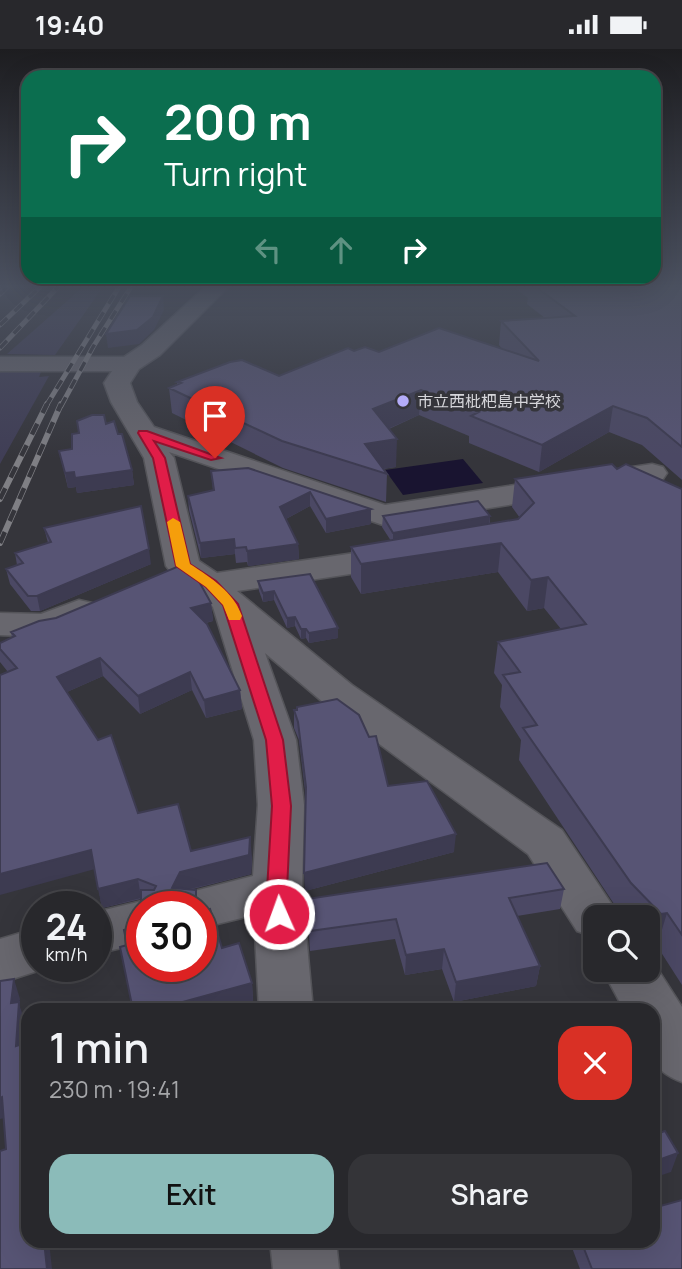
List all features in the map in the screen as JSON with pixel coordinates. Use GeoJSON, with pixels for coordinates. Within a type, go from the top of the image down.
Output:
{"type":"FeatureCollection","features":[{"type":"Feature","properties":{"kind":"street"},"geometry":{"type":"LineString","coordinates":[[158,344],[129,364],[117,383],[124,402],[159,458],[196,583],[275,740],[281,806],[277,890],[285,1003]]}},
{"type":"Feature","properties":{"kind":"street"},"geometry":{"type":"LineString","coordinates":[[0,364],[129,364]]}},
{"type":"Feature","properties":{"kind":"street"},"geometry":{"type":"LineString","coordinates":[[143,433],[383,515],[652,473]]}},
{"type":"Feature","properties":{"kind":"street"},"geometry":{"type":"LineString","coordinates":[[486,499],[512,532]]}},
{"type":"Feature","properties":{"kind":"street"},"geometry":{"type":"LineString","coordinates":[[196,583],[437,550]]}},
{"type":"Feature","properties":{"kind":"street"},"geometry":{"type":"LineString","coordinates":[[196,583],[338,694],[545,842],[587,905]]}},
{"type":"Feature","properties":{"kind":"street"},"geometry":{"type":"LineString","coordinates":[[2,630],[46,625],[109,599]]}},
{"type":"Feature","properties":{"kind":"street"},"geometry":{"type":"LineString","coordinates":[[217,904],[277,890]]}},
{"type":"Feature","properties":{"kind":"street"},"geometry":{"type":"LineString","coordinates":[[0,961],[21,955]]}},
{"type":"Feature","properties":{"kind":"street"},"geometry":{"type":"LineString","coordinates":[[636,982],[649,1003]]}},
{"type":"Feature","properties":{"kind":"street"},"geometry":{"type":"LineString","coordinates":[[660,1021],[682,1056]]}},
{"type":"Feature","properties":{"kind":"street"},"geometry":{"type":"LineString","coordinates":[[304,1248],[306,1269]]}},
{"type":"Feature","properties":{"kind":"shaded area"},"geometry":{"type":"Polygon","coordinates":[[[18,344],[63,344],[55,355],[7,354],[18,344]]]}},
{"type":"Feature","properties":{"kind":"shaded area"},"geometry":{"type":"Polygon","coordinates":[[[0,372],[41,372],[39,377],[49,376],[0,464],[0,372]]]}},
{"type":"Feature","properties":{"kind":"shaded area"},"geometry":{"type":"Polygon","coordinates":[[[463,459],[483,483],[403,495],[385,470],[463,459]]]}},
{"type":"Feature","properties":{"kind":"building"},"geometry":{"type":"Polygon","coordinates":[[[399,344],[487,344],[539,361],[523,344],[682,344],[682,447],[647,418],[613,406],[542,445],[471,416],[479,412],[421,390],[373,409],[397,439],[365,444],[387,474],[282,441],[169,388],[181,383],[177,382],[230,362],[242,360],[279,376],[348,348],[354,351],[365,347],[379,352],[399,344]]]}},
{"type":"Feature","properties":{"kind":"building"},"geometry":{"type":"Polygon","coordinates":[[[92,415],[104,415],[106,424],[114,421],[118,434],[122,434],[132,470],[75,478],[74,472],[65,473],[59,451],[72,449],[72,434],[79,433],[77,421],[92,415]]]}},
{"type":"Feature","properties":{"kind":"building"},"geometry":{"type":"Polygon","coordinates":[[[612,464],[617,469],[626,464],[682,489],[682,935],[667,913],[660,913],[660,905],[652,905],[631,883],[523,728],[537,725],[503,675],[520,672],[498,642],[586,624],[548,577],[531,580],[501,543],[361,564],[351,547],[518,519],[534,503],[515,479],[612,464]]]}},
{"type":"Feature","properties":{"kind":"building"},"geometry":{"type":"Polygon","coordinates":[[[248,468],[371,509],[326,519],[310,492],[280,507],[298,544],[247,551],[246,547],[235,548],[234,539],[200,543],[188,496],[214,490],[211,471],[248,468]]]}},
{"type":"Feature","properties":{"kind":"building"},"geometry":{"type":"Polygon","coordinates":[[[478,501],[490,516],[393,533],[383,516],[478,501]]]}},
{"type":"Feature","properties":{"kind":"building"},"geometry":{"type":"Polygon","coordinates":[[[141,506],[149,549],[37,596],[28,596],[6,569],[23,563],[15,553],[51,542],[44,528],[141,506]]]}},
{"type":"Feature","properties":{"kind":"building"},"geometry":{"type":"Polygon","coordinates":[[[179,566],[196,576],[211,603],[191,608],[207,624],[240,690],[204,700],[190,672],[138,696],[100,658],[57,677],[98,740],[111,735],[138,813],[178,804],[191,851],[250,837],[249,855],[180,872],[172,888],[196,891],[141,891],[154,890],[156,886],[138,879],[98,889],[91,850],[0,874],[0,675],[17,668],[0,649],[0,643],[15,636],[11,632],[39,621],[56,618],[179,566]]]}},
{"type":"Feature","properties":{"kind":"building"},"geometry":{"type":"Polygon","coordinates":[[[310,574],[338,628],[309,633],[306,629],[301,629],[295,617],[287,618],[274,591],[263,593],[258,581],[310,574]]]}},
{"type":"Feature","properties":{"kind":"building"},"geometry":{"type":"Polygon","coordinates":[[[337,699],[359,715],[369,737],[376,736],[388,786],[427,781],[456,834],[304,873],[306,787],[298,722],[294,710],[297,710],[297,707],[337,699]]]}},
{"type":"Feature","properties":{"kind":"building"},"geometry":{"type":"Polygon","coordinates":[[[547,863],[564,889],[509,898],[540,966],[456,982],[444,949],[406,955],[396,919],[310,931],[307,899],[547,863]]]}},
{"type":"Feature","properties":{"kind":"building"},"geometry":{"type":"Polygon","coordinates":[[[217,932],[222,948],[239,943],[252,983],[179,1003],[132,1003],[127,982],[217,982],[217,932]]]}},
{"type":"Feature","properties":{"kind":"building"},"geometry":{"type":"Polygon","coordinates":[[[126,945],[126,976],[120,947],[126,945]]]}},
{"type":"Feature","properties":{"kind":"building"},"geometry":{"type":"Polygon","coordinates":[[[14,979],[11,1003],[19,1002],[16,1046],[21,1044],[21,1248],[45,1248],[47,1269],[0,1269],[0,1151],[6,1149],[2,1097],[0,1098],[0,981],[14,979]]]}},
{"type":"Feature","properties":{"kind":"building"},"geometry":{"type":"Polygon","coordinates":[[[665,1131],[678,1153],[660,1159],[660,1133],[665,1131]]]}},
{"type":"Feature","properties":{"kind":"building"},"geometry":{"type":"Polygon","coordinates":[[[682,1200],[682,1269],[592,1269],[584,1248],[660,1248],[660,1206],[682,1200]]]}},
{"type":"Feature","properties":{"kind":"railway"},"geometry":{"type":"LineString","coordinates":[[0,348],[4,344]]}},
{"type":"Feature","properties":{"kind":"railway"},"geometry":{"type":"LineString","coordinates":[[46,406],[84,344]]}},
{"type":"Feature","properties":{"kind":"railway"},"geometry":{"type":"LineString","coordinates":[[61,406],[95,344]]}},
{"type":"Feature","properties":{"kind":"railway"},"geometry":{"type":"LineString","coordinates":[[0,543],[61,404]]}},
{"type":"Feature","properties":{"kind":"railway"},"geometry":{"type":"LineString","coordinates":[[0,499],[46,406]]}},
{"type":"Feature","properties":{"kind":"slow traffic"},"geometry":{"type":"LineString","coordinates":[[173,522],[183,566],[211,584],[230,604],[234,616]]}},
{"type":"Feature","properties":{"kind":"place","name":"市立西枇杷島中学校"},"geometry":{"type":"Point","coordinates":[403,401]}},
{"type":"Feature","properties":{"kind":"route"},"geometry":{"type":"LineString","coordinates":[[215,458],[143,433],[159,458],[183,566],[211,584],[230,604],[275,740],[281,806],[277,890],[279,914]]}}]}
